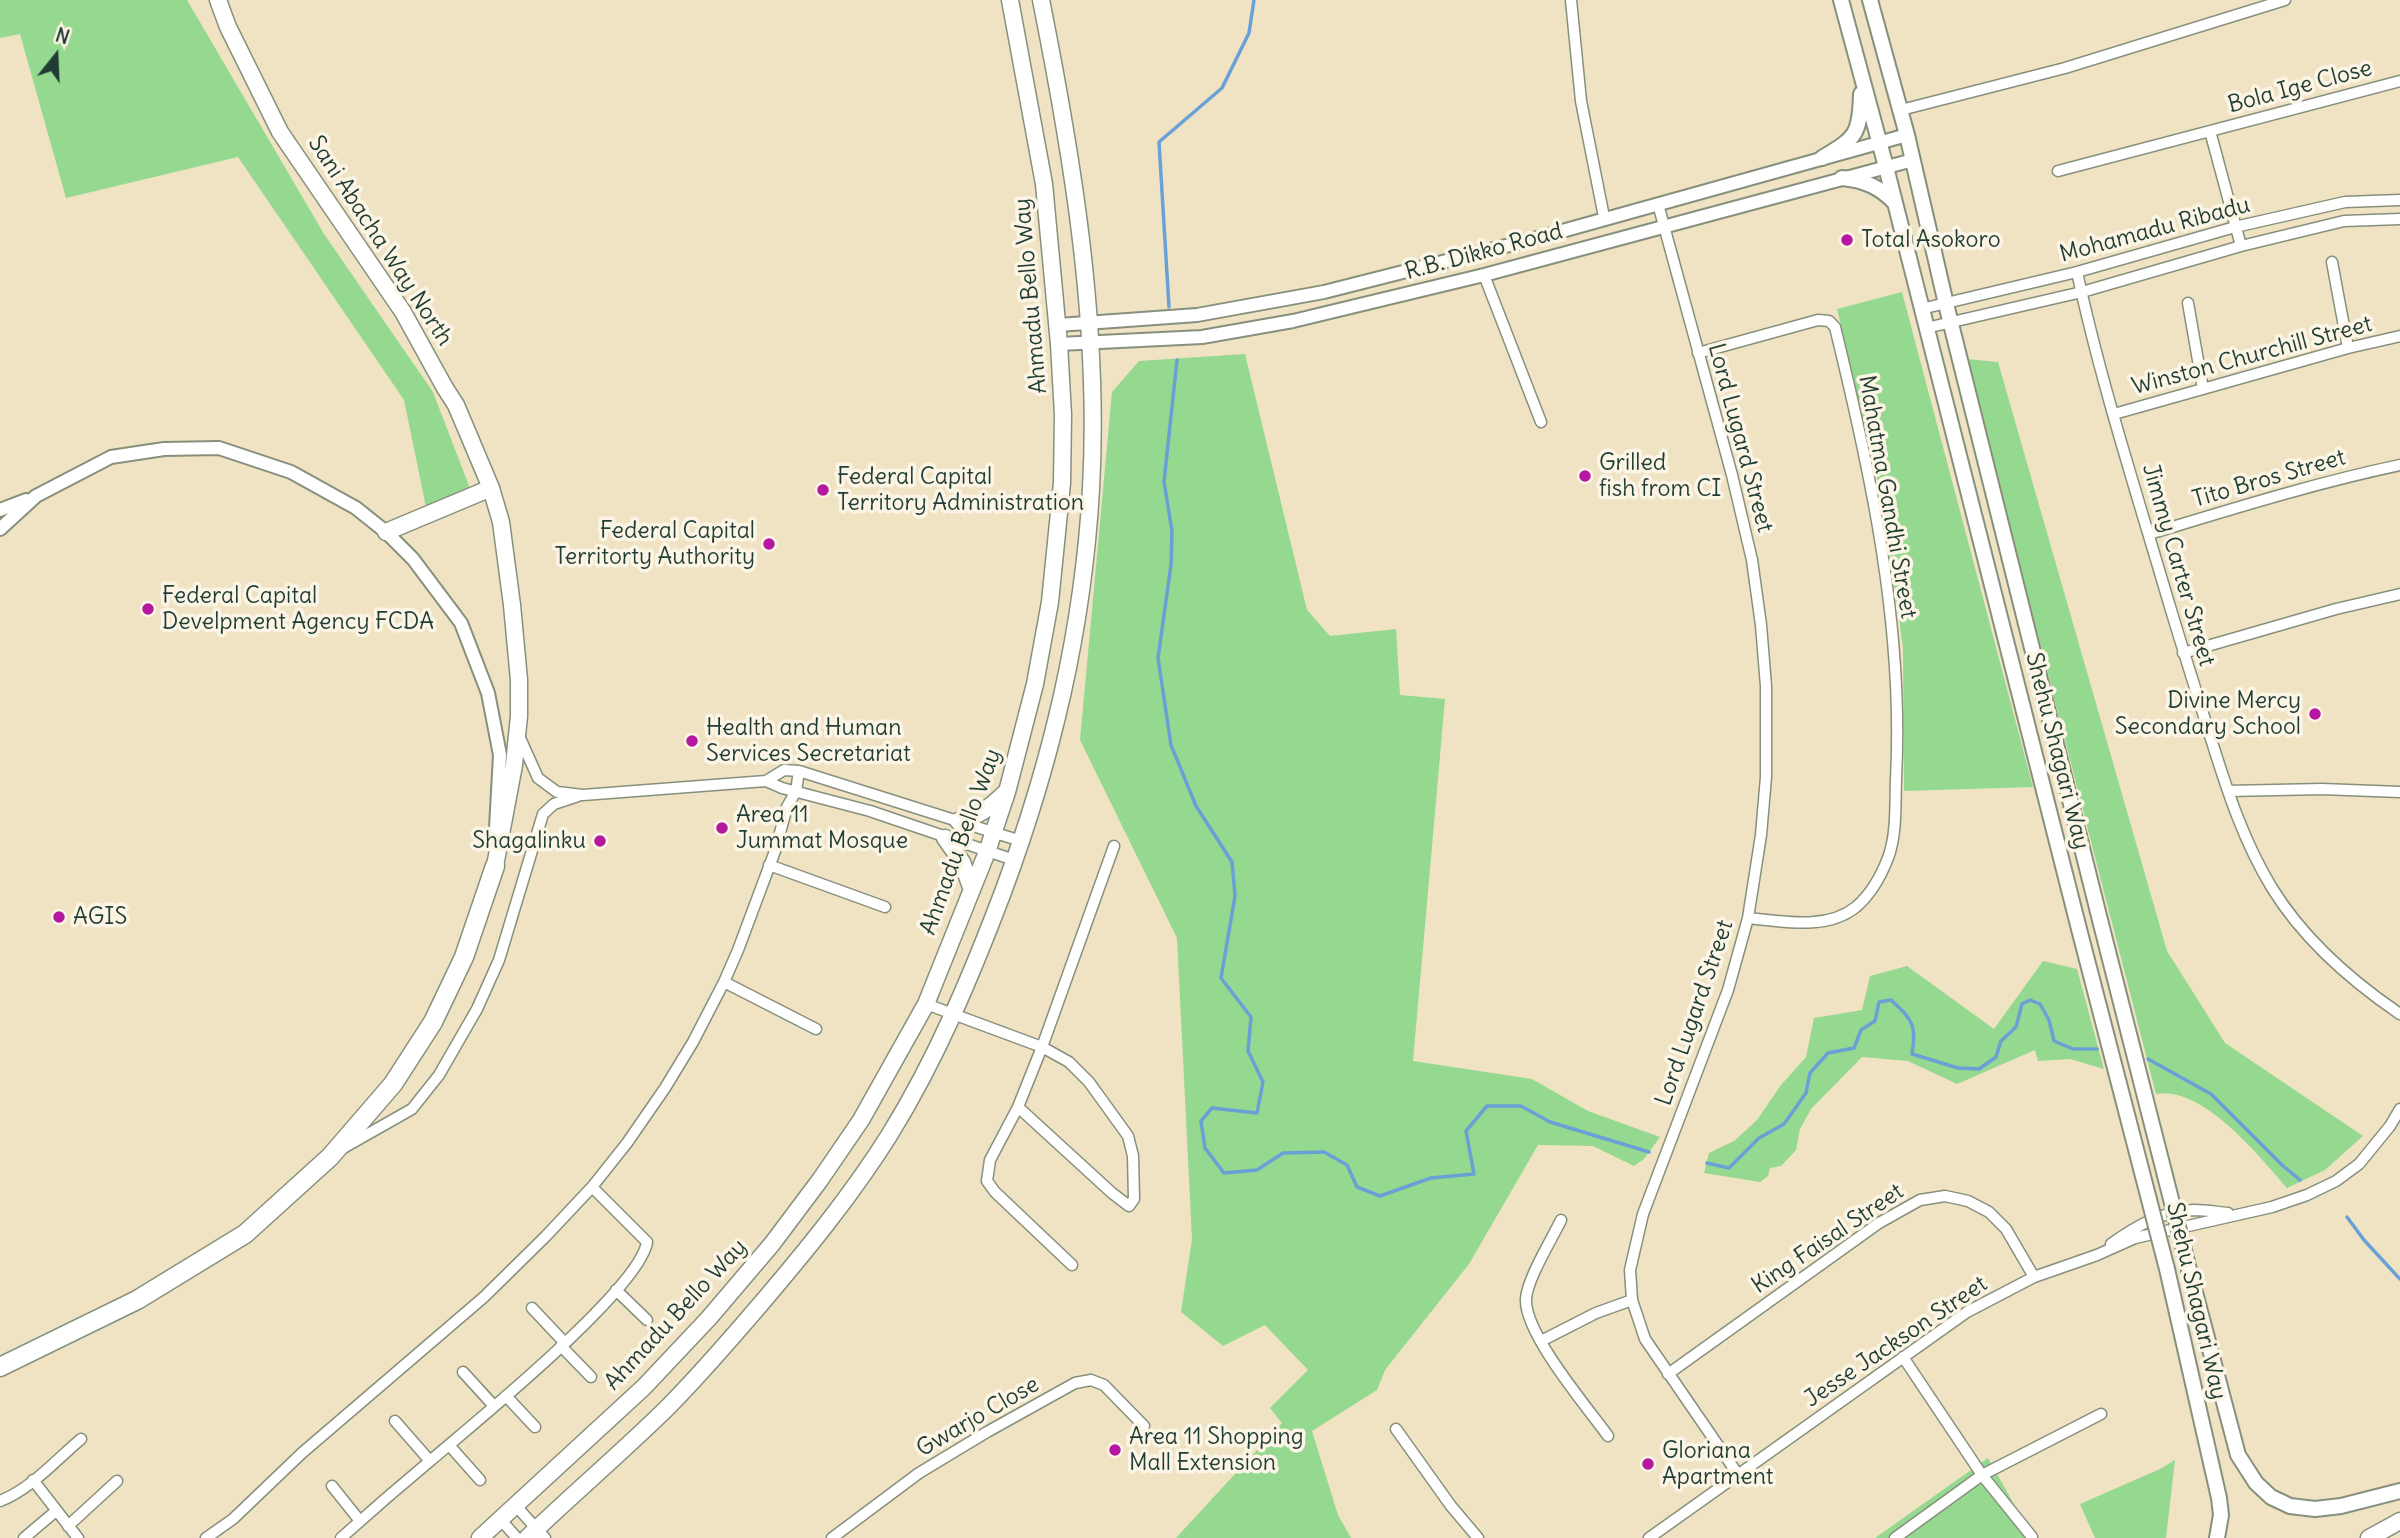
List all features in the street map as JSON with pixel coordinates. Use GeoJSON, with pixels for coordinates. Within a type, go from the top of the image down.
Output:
{"type":"FeatureCollection","features":[{"type":"Feature","properties":{"kind":"highway","name":"Sani Abacha Way North"},"geometry":{"type":"LineString","coordinates":[[0,1365],[137,1300],[245,1234],[330,1157],[393,1084],[433,1022],[464,957],[495,866]]}},
{"type":"Feature","properties":{"kind":"main road","name":"Sani Abacha Way North"},"geometry":{"type":"LineString","coordinates":[[218,0],[228,27],[280,132],[403,312],[456,405],[491,488],[501,522],[519,680],[514,765],[495,866]]}},
{"type":"Feature","properties":{"kind":"main road","name":"Ahmadu Bello Way"},"geometry":{"type":"LineString","coordinates":[[480,1538],[644,1387],[709,1318],[772,1244],[820,1180],[861,1120],[926,1004],[994,832],[1035,684],[1050,602],[1059,532],[1063,415],[1058,325],[1044,184],[1010,0]]}},
{"type":"Feature","properties":{"kind":"main road"},"geometry":{"type":"LineString","coordinates":[[536,1535],[667,1407],[795,1264],[846,1197],[889,1135],[954,1015],[972,976],[1021,841],[1052,743],[1079,609],[1091,488],[1093,420],[1089,322],[1074,185],[1041,0]]}},
{"type":"Feature","properties":{"kind":"main road","name":"Shehu Shagari Way"},"geometry":{"type":"LineString","coordinates":[[1840,0],[1886,167],[2167,1269],[2219,1498],[2221,1516],[2217,1538]]}},
{"type":"Feature","properties":{"kind":"main road","name":"Shehu Shagari Way"},"geometry":{"type":"LineString","coordinates":[[1870,0],[1901,110],[1946,304],[2101,924],[2238,1455],[2256,1483],[2271,1497],[2290,1506],[2315,1509],[2341,1506],[2400,1491]]}},
{"type":"Feature","properties":{"kind":"main road"},"geometry":{"type":"LineString","coordinates":[[1822,158],[1845,146],[1857,130],[1861,113],[1862,79]]}},
{"type":"Feature","properties":{"kind":"main road"},"geometry":{"type":"LineString","coordinates":[[1842,178],[1860,180],[1876,187],[1895,203]]}},
{"type":"Feature","properties":{"kind":"main road"},"geometry":{"type":"LineString","coordinates":[[386,532],[491,488]]}},
{"type":"Feature","properties":{"kind":"main road"},"geometry":{"type":"LineString","coordinates":[[958,821],[972,818],[986,810],[1007,792]]}},
{"type":"Feature","properties":{"kind":"main road"},"geometry":{"type":"LineString","coordinates":[[945,838],[962,862],[972,891]]}},
{"type":"Feature","properties":{"kind":"main road"},"geometry":{"type":"LineString","coordinates":[[2369,1538],[2400,1521]]}},
{"type":"Feature","properties":{"kind":"street"},"geometry":{"type":"LineString","coordinates":[[1571,0],[1581,101],[1604,217]]}},
{"type":"Feature","properties":{"kind":"street"},"geometry":{"type":"LineString","coordinates":[[1901,110],[2065,68],[2285,0]]}},
{"type":"Feature","properties":{"kind":"street","name":"Bola Ige Close"},"geometry":{"type":"LineString","coordinates":[[2058,170],[2400,81]]}},
{"type":"Feature","properties":{"kind":"street","name":"Bola Ige Close"},"geometry":{"type":"LineString","coordinates":[[2210,131],[2241,246]]}},
{"type":"Feature","properties":{"kind":"street","name":"R.B. Dikko Road"},"geometry":{"type":"LineString","coordinates":[[1058,325],[1197,315],[1324,292],[1537,238],[1604,217],[1907,135]]}},
{"type":"Feature","properties":{"kind":"street","name":"R.B. Dikko Road"},"geometry":{"type":"LineString","coordinates":[[1059,344],[1202,337],[1305,318],[1484,275],[1913,160]]}},
{"type":"Feature","properties":{"kind":"street","name":"Mohamadu Ribadu"},"geometry":{"type":"LineString","coordinates":[[1921,309],[2077,272],[2235,227],[2345,202],[2400,200]]}},
{"type":"Feature","properties":{"kind":"street","name":"Lord Lugard Street"},"geometry":{"type":"LineString","coordinates":[[1658,204],[1752,560],[1766,687],[1766,777],[1761,835],[1748,918],[1728,990],[1643,1214],[1630,1270],[1632,1300],[1645,1339],[1737,1473]]}},
{"type":"Feature","properties":{"kind":"street","name":"Mohamadu Ribadu"},"geometry":{"type":"LineString","coordinates":[[1926,328],[2082,292],[2241,246],[2344,222],[2400,219]]}},
{"type":"Feature","properties":{"kind":"street"},"geometry":{"type":"LineString","coordinates":[[2332,262],[2348,348]]}},
{"type":"Feature","properties":{"kind":"street","name":"Jimmy Carter Street"},"geometry":{"type":"LineString","coordinates":[[2077,272],[2114,414],[2183,653],[2241,827],[2273,890],[2299,926],[2333,962],[2369,993],[2400,1014]]}},
{"type":"Feature","properties":{"kind":"street"},"geometry":{"type":"LineString","coordinates":[[1484,275],[1541,422]]}},
{"type":"Feature","properties":{"kind":"street"},"geometry":{"type":"LineString","coordinates":[[2188,303],[2203,389]]}},
{"type":"Feature","properties":{"kind":"street","name":"Mahatma Gandhi Street"},"geometry":{"type":"LineString","coordinates":[[1698,353],[1818,320],[1829,321],[1835,327],[1857,417],[1884,563],[1894,666],[1898,718],[1895,819],[1888,858],[1876,882],[1866,897],[1838,917],[1816,922],[1748,918]]}},
{"type":"Feature","properties":{"kind":"street","name":"Winston Churchill Street"},"geometry":{"type":"LineString","coordinates":[[2114,414],[2348,348],[2400,336]]}},
{"type":"Feature","properties":{"kind":"street"},"geometry":{"type":"LineString","coordinates":[[0,510],[36,496],[111,457],[164,449],[219,448],[291,472],[356,508],[386,532],[413,559],[461,623],[488,693],[500,755],[495,866]]}},
{"type":"Feature","properties":{"kind":"street","name":"Tito Bros Street"},"geometry":{"type":"LineString","coordinates":[[2149,534],[2263,500],[2400,465]]}},
{"type":"Feature","properties":{"kind":"street"},"geometry":{"type":"LineString","coordinates":[[0,529],[36,496]]}},
{"type":"Feature","properties":{"kind":"street"},"geometry":{"type":"LineString","coordinates":[[2183,653],[2302,618],[2400,594]]}},
{"type":"Feature","properties":{"kind":"street"},"geometry":{"type":"LineString","coordinates":[[517,729],[526,756],[538,778],[558,792],[583,795],[765,780],[784,769],[799,771],[1021,841]]}},
{"type":"Feature","properties":{"kind":"street"},"geometry":{"type":"LineString","coordinates":[[784,769],[782,788],[787,807]]}},
{"type":"Feature","properties":{"kind":"street"},"geometry":{"type":"LineString","coordinates":[[212,1537],[302,1453],[484,1297],[592,1187],[665,1088],[693,1042],[723,982],[738,950],[787,807],[796,791],[799,771]]}},
{"type":"Feature","properties":{"kind":"street"},"geometry":{"type":"LineString","coordinates":[[765,780],[782,788],[870,810],[1014,860]]}},
{"type":"Feature","properties":{"kind":"street"},"geometry":{"type":"LineString","coordinates":[[2228,791],[2322,789],[2400,792]]}},
{"type":"Feature","properties":{"kind":"street"},"geometry":{"type":"LineString","coordinates":[[330,1157],[412,1109],[439,1075],[477,1009],[499,960],[543,814],[554,804],[583,795]]}},
{"type":"Feature","properties":{"kind":"street"},"geometry":{"type":"LineString","coordinates":[[1072,1265],[986,1181],[990,1160],[1018,1107],[1042,1048],[1114,846]]}},
{"type":"Feature","properties":{"kind":"street"},"geometry":{"type":"LineString","coordinates":[[769,865],[885,907]]}},
{"type":"Feature","properties":{"kind":"street"},"geometry":{"type":"LineString","coordinates":[[723,982],[817,1029]]}},
{"type":"Feature","properties":{"kind":"street"},"geometry":{"type":"LineString","coordinates":[[926,1004],[1042,1048],[1069,1062],[1089,1082],[1128,1136],[1133,1156],[1134,1199],[1129,1206],[1018,1107]]}},
{"type":"Feature","properties":{"kind":"street","name":"Jesse Jackson Street"},"geometry":{"type":"LineString","coordinates":[[1648,1538],[1967,1312],[2034,1277],[2097,1255],[2136,1226],[2164,1216],[2194,1210],[2235,1214],[2272,1207],[2307,1195],[2336,1181],[2359,1164],[2390,1126],[2400,1109]]}},
{"type":"Feature","properties":{"kind":"street"},"geometry":{"type":"LineString","coordinates":[[341,1538],[563,1345],[628,1278],[645,1251],[647,1242],[592,1187]]}},
{"type":"Feature","properties":{"kind":"street","name":"King Faisal Street"},"geometry":{"type":"LineString","coordinates":[[1668,1374],[1878,1223],[1920,1200],[1945,1196],[1968,1201],[1989,1212],[2006,1229],[2034,1277]]}},
{"type":"Feature","properties":{"kind":"street"},"geometry":{"type":"LineString","coordinates":[[1561,1220],[1529,1285],[1527,1312],[1541,1341],[1608,1436]]}},
{"type":"Feature","properties":{"kind":"street"},"geometry":{"type":"LineString","coordinates":[[616,1290],[647,1320]]}},
{"type":"Feature","properties":{"kind":"street"},"geometry":{"type":"LineString","coordinates":[[1541,1341],[1597,1313],[1632,1300]]}},
{"type":"Feature","properties":{"kind":"street"},"geometry":{"type":"LineString","coordinates":[[532,1308],[591,1377]]}},
{"type":"Feature","properties":{"kind":"street"},"geometry":{"type":"LineString","coordinates":[[1903,1357],[1982,1475],[2032,1537]]}},
{"type":"Feature","properties":{"kind":"street"},"geometry":{"type":"LineString","coordinates":[[463,1372],[494,1406]]}},
{"type":"Feature","properties":{"kind":"street","name":"Gwarjo Close"},"geometry":{"type":"LineString","coordinates":[[832,1538],[919,1473],[1075,1383],[1091,1380],[1104,1385],[1144,1426]]}},
{"type":"Feature","properties":{"kind":"street"},"geometry":{"type":"LineString","coordinates":[[506,1396],[535,1427]]}},
{"type":"Feature","properties":{"kind":"street"},"geometry":{"type":"LineString","coordinates":[[1895,1538],[1982,1475],[2101,1414]]}},
{"type":"Feature","properties":{"kind":"street"},"geometry":{"type":"LineString","coordinates":[[395,1421],[430,1461]]}},
{"type":"Feature","properties":{"kind":"street"},"geometry":{"type":"LineString","coordinates":[[1396,1429],[1451,1506],[1478,1538]]}},
{"type":"Feature","properties":{"kind":"street"},"geometry":{"type":"LineString","coordinates":[[0,1501],[33,1480],[81,1439]]}},
{"type":"Feature","properties":{"kind":"street"},"geometry":{"type":"LineString","coordinates":[[449,1445],[480,1480]]}},
{"type":"Feature","properties":{"kind":"street"},"geometry":{"type":"LineString","coordinates":[[33,1480],[78,1538]]}},
{"type":"Feature","properties":{"kind":"street"},"geometry":{"type":"LineString","coordinates":[[68,1526],[117,1482]]}},
{"type":"Feature","properties":{"kind":"street"},"geometry":{"type":"LineString","coordinates":[[332,1486],[360,1521]]}},
{"type":"Feature","properties":{"kind":"street"},"geometry":{"type":"LineString","coordinates":[[516,1506],[536,1535]]}},
{"type":"Feature","properties":{"kind":"street"},"geometry":{"type":"LineString","coordinates":[[24,1538],[56,1511]]}},
{"type":"Feature","properties":{"kind":"street"},"geometry":{"type":"LineString","coordinates":[[501,1520],[517,1538]]}},
{"type":"Feature","properties":{"kind":"green space"},"geometry":{"type":"Polygon","coordinates":[[[0,0],[187,0],[324,234],[433,392],[471,491],[426,507],[404,400],[238,157],[66,198],[20,34],[0,38],[0,0]]]}},
{"type":"Feature","properties":{"kind":"green space"},"geometry":{"type":"Polygon","coordinates":[[[1902,292],[2033,787],[1904,791],[1903,648],[1883,503],[1837,309],[1902,292]]]}},
{"type":"Feature","properties":{"kind":"green space"},"geometry":{"type":"Polygon","coordinates":[[[1245,354],[1307,610],[1330,636],[1396,629],[1400,695],[1445,699],[1413,1061],[1532,1079],[1588,1111],[1660,1137],[1644,1159],[1634,1166],[1593,1146],[1538,1145],[1469,1264],[1385,1370],[1377,1390],[1312,1431],[1338,1515],[1351,1538],[1176,1538],[1282,1423],[1270,1408],[1308,1370],[1265,1325],[1223,1346],[1181,1312],[1192,1239],[1177,938],[1080,740],[1112,392],[1139,361],[1245,354]]]}},
{"type":"Feature","properties":{"kind":"green space"},"geometry":{"type":"Polygon","coordinates":[[[1967,359],[1998,362],[2167,951],[2225,1043],[2363,1136],[2325,1170],[2287,1188],[2246,1142],[2211,1112],[2174,1094],[2156,1094],[1967,359]]]}},
{"type":"Feature","properties":{"kind":"green space"},"geometry":{"type":"Polygon","coordinates":[[[2043,961],[2077,969],[2104,1069],[2070,1059],[2038,1061],[2035,1050],[1957,1084],[1908,1061],[1862,1057],[1811,1109],[1800,1129],[1796,1150],[1781,1166],[1770,1168],[1768,1176],[1760,1182],[1704,1173],[1709,1153],[1734,1141],[1757,1120],[1781,1085],[1806,1057],[1814,1018],[1862,1010],[1870,976],[1907,966],[1994,1029],[2043,961]]]}},
{"type":"Feature","properties":{"kind":"green space"},"geometry":{"type":"Polygon","coordinates":[[[1988,1458],[2033,1538],[1875,1538],[1988,1458]]]}},
{"type":"Feature","properties":{"kind":"green space"},"geometry":{"type":"Polygon","coordinates":[[[2175,1460],[2166,1538],[2095,1538],[2080,1504],[2175,1460]]]}},
{"type":"Feature","properties":{"kind":"waterway"},"geometry":{"type":"LineString","coordinates":[[1169,307],[1159,142],[1222,88],[1249,33],[1254,0]]}},
{"type":"Feature","properties":{"kind":"waterway"},"geometry":{"type":"LineString","coordinates":[[1177,360],[1164,482],[1172,531],[1171,565],[1158,658],[1171,745],[1196,806],[1232,862],[1235,896],[1221,978],[1251,1017],[1248,1051],[1263,1082],[1257,1113],[1212,1108],[1201,1121],[1205,1148],[1224,1173],[1257,1170],[1283,1153],[1324,1152],[1347,1165],[1357,1187],[1380,1196],[1431,1178],[1474,1174],[1466,1131],[1487,1106],[1521,1106],[1550,1122],[1649,1152]]}},
{"type":"Feature","properties":{"kind":"waterway"},"geometry":{"type":"LineString","coordinates":[[1707,1163],[1729,1168],[1759,1138],[1784,1124],[1806,1093],[1810,1073],[1828,1053],[1854,1048],[1861,1030],[1875,1021],[1879,1002],[1891,1000],[1908,1018],[1914,1036],[1912,1054],[1958,1068],[1979,1069],[1996,1057],[2001,1041],[2016,1027],[2022,1004],[2030,1000],[2040,1004],[2049,1020],[2054,1041],[2073,1049],[2097,1049]]}},
{"type":"Feature","properties":{"kind":"waterway"},"geometry":{"type":"LineString","coordinates":[[2148,1059],[2211,1094],[2300,1180]]}},
{"type":"Feature","properties":{"kind":"waterway"},"geometry":{"type":"LineString","coordinates":[[2347,1217],[2400,1279]]}},
{"type":"Feature","properties":{"kind":"place","name":"Total Asokoro"},"geometry":{"type":"Point","coordinates":[1847,240]}},
{"type":"Feature","properties":{"kind":"place","name":"Grilled fish from CI"},"geometry":{"type":"Point","coordinates":[1585,476]}},
{"type":"Feature","properties":{"kind":"place","name":"Federal Capital Territory Administration"},"geometry":{"type":"Point","coordinates":[823,490]}},
{"type":"Feature","properties":{"kind":"place","name":"Federal Capital Territorty Authority"},"geometry":{"type":"Point","coordinates":[769,544]}},
{"type":"Feature","properties":{"kind":"place","name":"Federal Capital Develpment Agency FCDA"},"geometry":{"type":"Point","coordinates":[148,609]}},
{"type":"Feature","properties":{"kind":"place","name":"Divine Mercy Secondary School"},"geometry":{"type":"Point","coordinates":[2315,714]}},
{"type":"Feature","properties":{"kind":"place","name":"Health and Human Services Secretariat"},"geometry":{"type":"Point","coordinates":[692,741]}},
{"type":"Feature","properties":{"kind":"place","name":"Area 11 Jummat Mosque"},"geometry":{"type":"Point","coordinates":[722,828]}},
{"type":"Feature","properties":{"kind":"place","name":"Shagalinku"},"geometry":{"type":"Point","coordinates":[600,841]}},
{"type":"Feature","properties":{"kind":"place","name":"AGIS"},"geometry":{"type":"Point","coordinates":[59,917]}},
{"type":"Feature","properties":{"kind":"place","name":"Area 11 Shopping Mall Extension"},"geometry":{"type":"Point","coordinates":[1115,1450]}},
{"type":"Feature","properties":{"kind":"place","name":"Gloriana Apartment"},"geometry":{"type":"Point","coordinates":[1648,1464]}}]}
